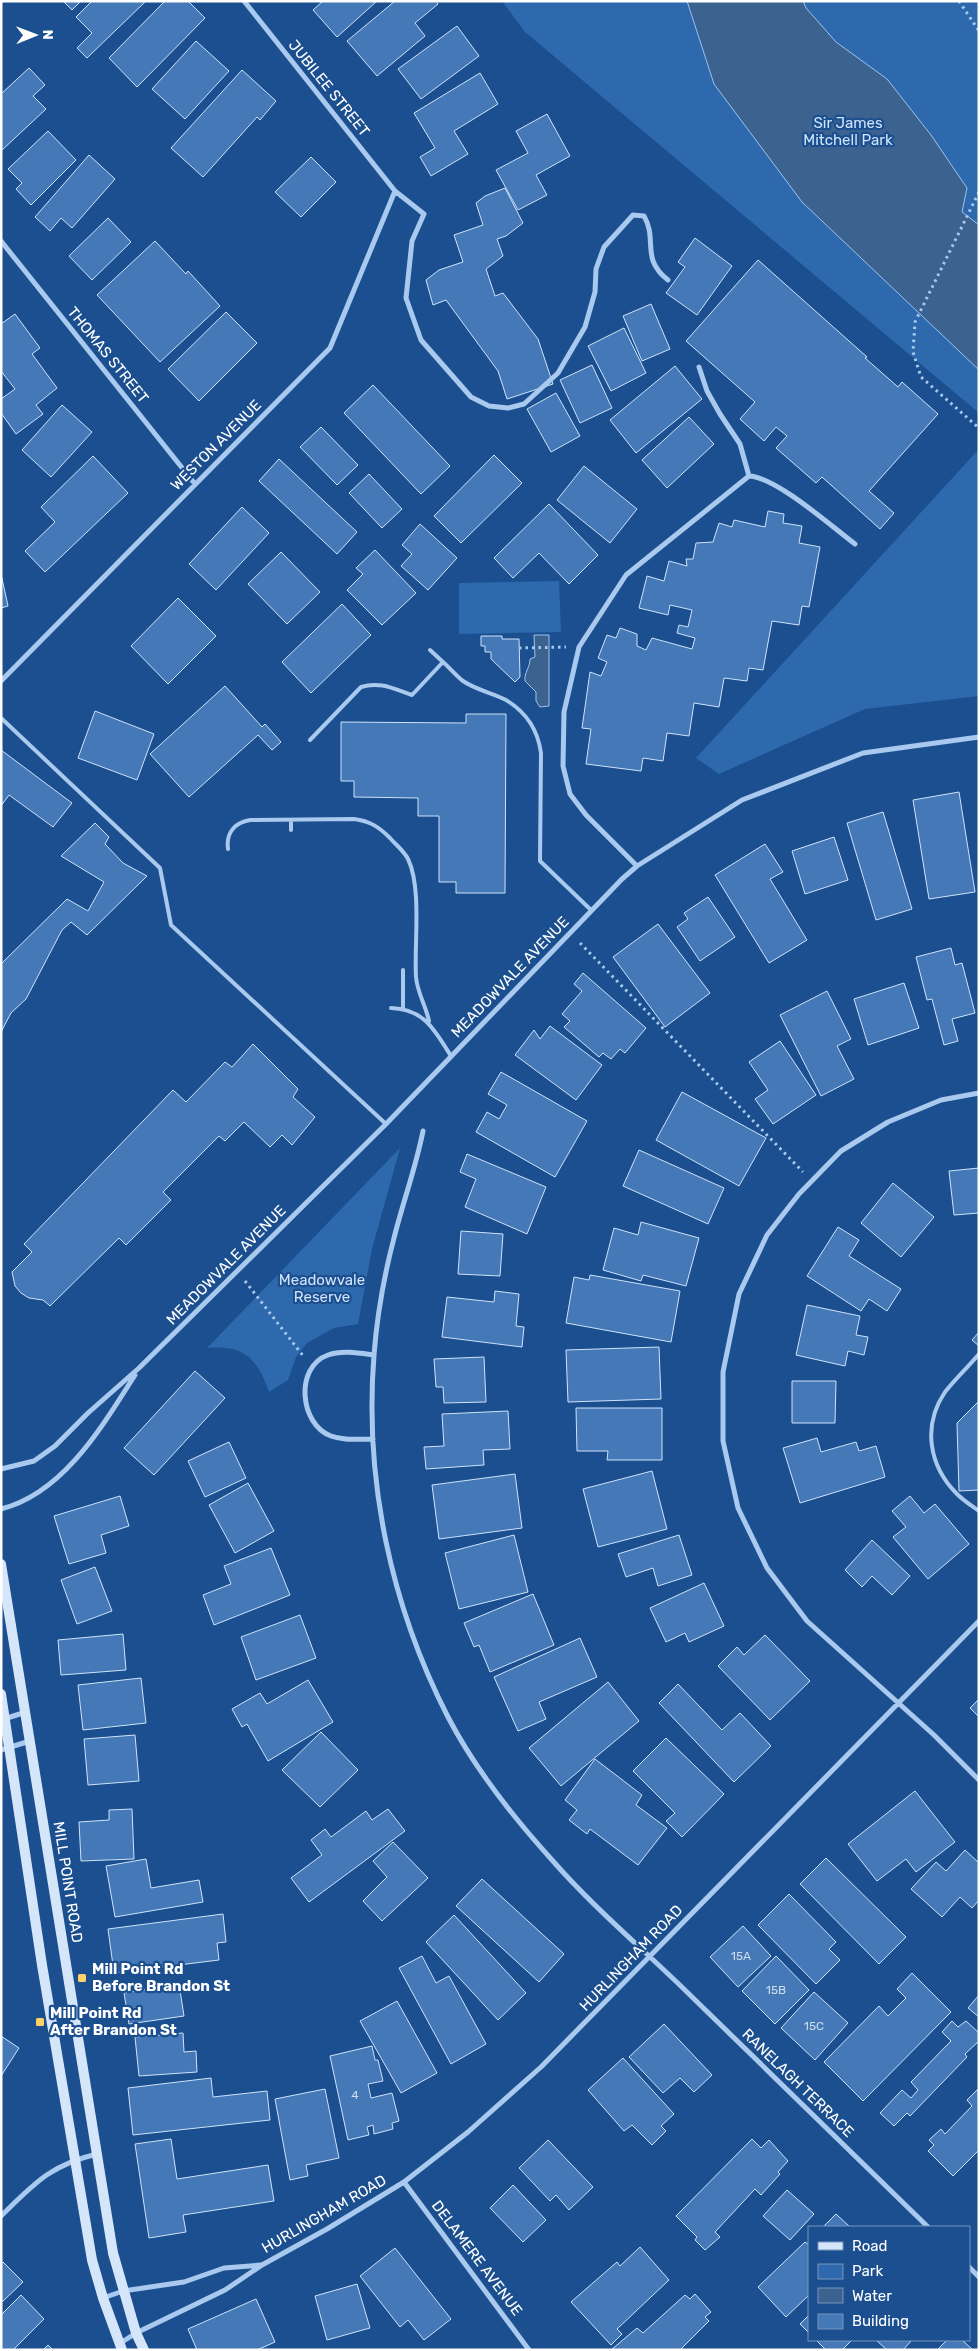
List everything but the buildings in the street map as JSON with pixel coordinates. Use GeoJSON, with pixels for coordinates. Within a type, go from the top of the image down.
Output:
{"type":"FeatureCollection","features":[{"type":"Feature","properties":{"kind":"main road","name":"MILL POINT ROAD"},"geometry":{"type":"LineString","coordinates":[[1,1564],[113,2253],[136,2333],[144,2350]]}},
{"type":"Feature","properties":{"kind":"main road"},"geometry":{"type":"LineString","coordinates":[[1,1694],[5,1749],[92,2260],[120,2347]]}},
{"type":"Feature","properties":{"kind":"street","name":"JUBILEE STREET"},"geometry":{"type":"LineString","coordinates":[[244,1],[395,191],[424,214],[412,241],[406,298],[421,340],[470,397],[489,406],[508,408],[524,404],[558,373],[585,326],[595,292],[596,269],[604,247],[633,215],[644,216],[648,224],[650,256],[660,274],[668,280]]}},
{"type":"Feature","properties":{"kind":"street","name":"WESTON AVENUE"},"geometry":{"type":"LineString","coordinates":[[1,681],[330,348],[395,191]]}},
{"type":"Feature","properties":{"kind":"street","name":"THOMAS STREET"},"geometry":{"type":"LineString","coordinates":[[1,241],[195,484]]}},
{"type":"Feature","properties":{"kind":"street"},"geometry":{"type":"LineString","coordinates":[[699,367],[716,406],[740,444],[749,476]]}},
{"type":"Feature","properties":{"kind":"street"},"geometry":{"type":"LineString","coordinates":[[637,866],[586,815],[570,794],[563,766],[564,712],[579,647],[626,575],[749,476],[758,476],[775,485],[855,544]]}},
{"type":"Feature","properties":{"kind":"street","name":"MEADOWVALE AVENUE"},"geometry":{"type":"LineString","coordinates":[[1,1468],[34,1461],[55,1446],[88,1413],[139,1368],[386,1124],[622,878],[637,866],[742,800],[863,753],[979,738]]}},
{"type":"Feature","properties":{"kind":"street"},"geometry":{"type":"LineString","coordinates":[[979,1093],[940,1100],[888,1122],[841,1151],[799,1194],[767,1235],[739,1294],[723,1372],[723,1441],[738,1508],[767,1568],[807,1620],[979,1780]]}},
{"type":"Feature","properties":{"kind":"street"},"geometry":{"type":"LineString","coordinates":[[374,1355],[348,1352],[327,1355],[312,1368],[306,1378],[305,1398],[315,1424],[330,1436],[343,1439],[373,1439],[374,1355],[393,1241],[423,1131]]}},
{"type":"Feature","properties":{"kind":"street","name":"MEADOWVALE AVENUE"},"geometry":{"type":"LineString","coordinates":[[1,1509],[19,1504],[42,1491],[70,1464],[104,1422],[139,1368]]}},
{"type":"Feature","properties":{"kind":"street","name":"RANELAGH TERRACE"},"geometry":{"type":"LineString","coordinates":[[373,1439],[381,1520],[391,1568],[427,1672],[449,1718],[498,1795],[554,1864],[927,2226]]}},
{"type":"Feature","properties":{"kind":"street","name":"HURLINGHAM ROAD"},"geometry":{"type":"LineString","coordinates":[[120,2347],[136,2333],[225,2290],[262,2265],[327,2229],[404,2182],[468,2132],[541,2067],[979,1621]]}},
{"type":"Feature","properties":{"kind":"street"},"geometry":{"type":"LineString","coordinates":[[3,1720],[26,1712]]}},
{"type":"Feature","properties":{"kind":"street"},"geometry":{"type":"LineString","coordinates":[[5,1749],[30,1741]]}},
{"type":"Feature","properties":{"kind":"street"},"geometry":{"type":"LineString","coordinates":[[1,2216],[54,2168],[75,2159],[97,2154]]}},
{"type":"Feature","properties":{"kind":"street","name":"DELAMERE AVENUE"},"geometry":{"type":"LineString","coordinates":[[404,2182],[530,2350]]}},
{"type":"Feature","properties":{"kind":"street","name":"HURLINGHAM ROAD"},"geometry":{"type":"LineString","coordinates":[[103,2298],[123,2291],[184,2282],[224,2268],[262,2265]]}},
{"type":"Feature","properties":{"kind":"street"},"geometry":{"type":"LineString","coordinates":[[970,2268],[979,2277]]}},
{"type":"Feature","properties":{"kind":"lane"},"geometry":{"type":"LineString","coordinates":[[430,650],[463,681],[506,700],[531,723],[539,737],[541,753],[540,861],[591,910]]}},
{"type":"Feature","properties":{"kind":"lane"},"geometry":{"type":"LineString","coordinates":[[310,740],[361,688],[372,684],[382,684],[412,695],[443,662]]}},
{"type":"Feature","properties":{"kind":"lane"},"geometry":{"type":"LineString","coordinates":[[1,718],[160,868],[170,925],[386,1124]]}},
{"type":"Feature","properties":{"kind":"lane"},"geometry":{"type":"LineString","coordinates":[[228,849],[228,835],[236,825],[250,820],[354,819],[369,822],[381,828],[404,853],[414,882],[416,980],[426,1006],[429,1021],[451,1056]]}},
{"type":"Feature","properties":{"kind":"lane"},"geometry":{"type":"LineString","coordinates":[[291,820],[291,830]]}},
{"type":"Feature","properties":{"kind":"lane"},"geometry":{"type":"LineString","coordinates":[[403,970],[403,1008]]}},
{"type":"Feature","properties":{"kind":"lane"},"geometry":{"type":"LineString","coordinates":[[391,1008],[403,1008],[429,1021]]}},
{"type":"Feature","properties":{"kind":"lane"},"geometry":{"type":"LineString","coordinates":[[979,1354],[945,1393],[934,1416],[930,1441],[937,1465],[957,1494],[979,1511]]}},
{"type":"Feature","properties":{"kind":"path"},"geometry":{"type":"LineString","coordinates":[[959,1],[979,31]]}},
{"type":"Feature","properties":{"kind":"path"},"geometry":{"type":"LineString","coordinates":[[979,192],[915,322],[913,352],[920,377],[979,428]]}},
{"type":"Feature","properties":{"kind":"path"},"geometry":{"type":"LineString","coordinates":[[519,648],[552,648]]}},
{"type":"Feature","properties":{"kind":"path"},"geometry":{"type":"LineString","coordinates":[[570,933],[812,1181]]}},
{"type":"Feature","properties":{"kind":"path"},"geometry":{"type":"LineString","coordinates":[[237,1271],[312,1368]]}},
{"type":"Feature","properties":{"kind":"green space","name":"Sir James Mitchell Park"},"geometry":{"type":"Polygon","coordinates":[[[502,1],[979,1],[979,413],[525,32],[502,1]]]}},
{"type":"Feature","properties":{"kind":"green space"},"geometry":{"type":"Polygon","coordinates":[[[979,449],[979,696],[865,709],[719,774],[696,758],[979,449]]]}},
{"type":"Feature","properties":{"kind":"green space"},"geometry":{"type":"Polygon","coordinates":[[[559,581],[561,632],[459,634],[459,583],[559,581]]]}},
{"type":"Feature","properties":{"kind":"green space","name":"Meadowvale Reserve"},"geometry":{"type":"Polygon","coordinates":[[[400,1148],[372,1249],[358,1324],[334,1328],[307,1343],[296,1357],[288,1380],[269,1392],[259,1370],[247,1356],[231,1349],[207,1348],[400,1148]]]}},
{"type":"Feature","properties":{"kind":"water"},"geometry":{"type":"Polygon","coordinates":[[[687,1],[803,1],[806,8],[836,42],[887,79],[931,135],[967,188],[962,212],[979,225],[979,370],[802,202],[714,84],[687,1]]]}},
{"type":"Feature","properties":{"kind":"water"},"geometry":{"type":"Polygon","coordinates":[[[534,635],[549,635],[549,706],[540,707],[536,701],[536,692],[525,681],[530,659],[535,657],[534,635]]]}},
{"type":"Feature","properties":{"kind":"place","name":"Mill Point Rd Before Brandon St"},"geometry":{"type":"Point","coordinates":[82,1978]}},
{"type":"Feature","properties":{"kind":"place","name":"Mill Point Rd After Brandon St"},"geometry":{"type":"Point","coordinates":[40,2022]}}]}
